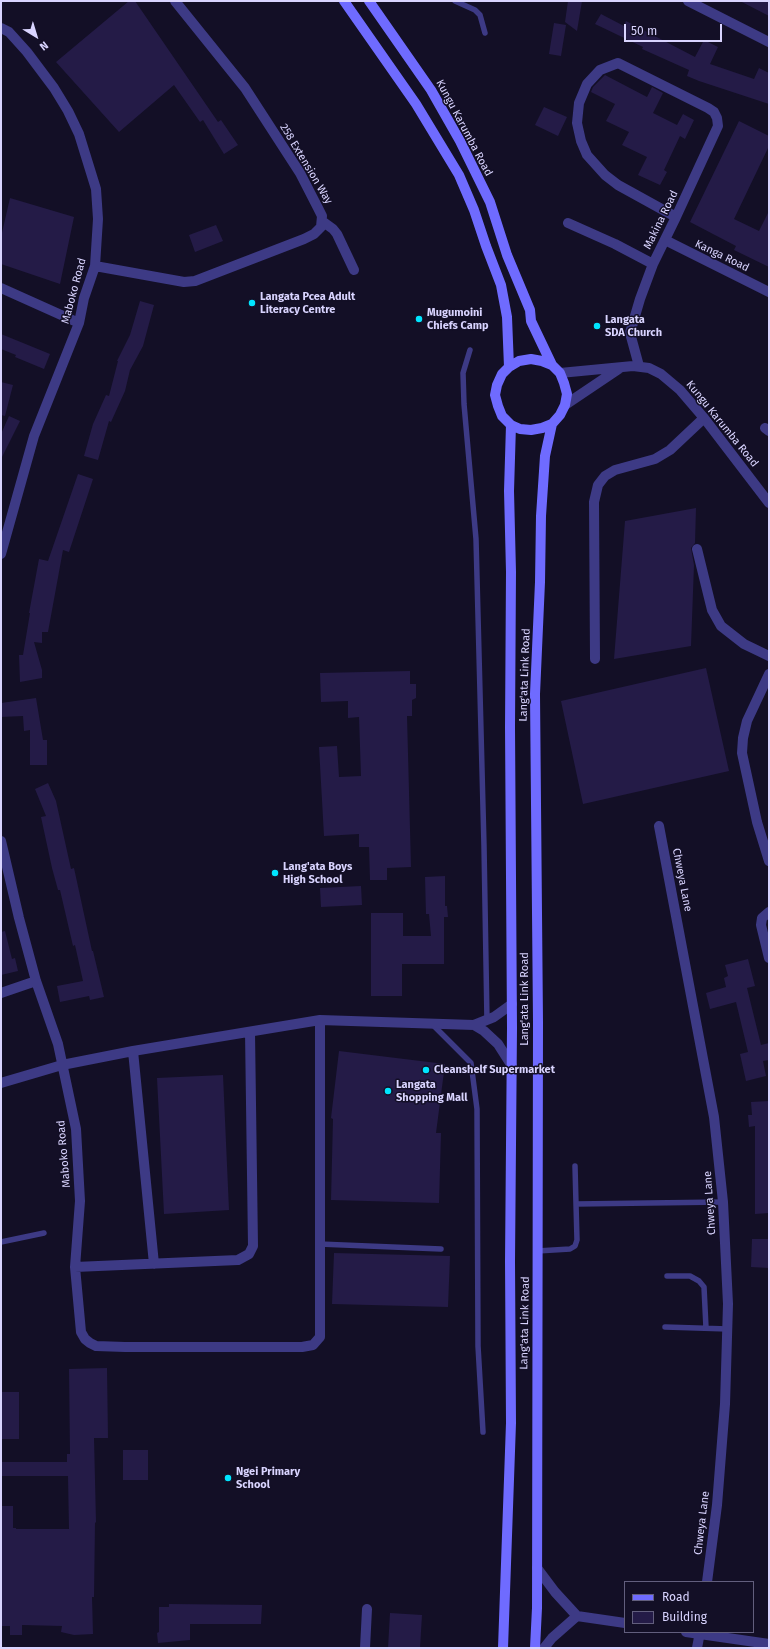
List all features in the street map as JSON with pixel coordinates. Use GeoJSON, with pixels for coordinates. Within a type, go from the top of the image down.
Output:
{"type":"FeatureCollection","features":[{"type":"Feature","properties":{"kind":"main road"},"geometry":{"type":"LineString","coordinates":[[344,1],[416,104],[459,175],[474,210],[501,285],[507,317],[509,367]]}},
{"type":"Feature","properties":{"kind":"main road","name":"Kungu Karumba Road"},"geometry":{"type":"LineString","coordinates":[[369,1],[431,90],[460,141],[490,202],[507,255],[518,277],[530,310],[531,322],[552,366]]}},
{"type":"Feature","properties":{"kind":"main road"},"geometry":{"type":"LineString","coordinates":[[531,359],[542,361],[552,366],[560,373],[567,394],[565,405],[560,415],[552,424],[532,430],[520,429],[511,424],[502,416],[495,395],[497,385],[502,374],[509,367],[519,361],[531,359]]}},
{"type":"Feature","properties":{"kind":"main road","name":"Lang'ata Link Road"},"geometry":{"type":"LineString","coordinates":[[503,1648],[511,1423],[510,1261],[512,1004],[510,735],[511,572],[509,491],[511,424]]}},
{"type":"Feature","properties":{"kind":"main road","name":"Lang'ata Link Road"},"geometry":{"type":"LineString","coordinates":[[535,1648],[537,1568],[538,1022],[535,694],[543,479],[545,456],[552,424]]}},
{"type":"Feature","properties":{"kind":"street","name":"258 Extension Way"},"geometry":{"type":"LineString","coordinates":[[95,266],[184,282],[195,281],[304,239],[321,227],[322,216],[300,173],[245,88],[175,1]]}},
{"type":"Feature","properties":{"kind":"street"},"geometry":{"type":"LineString","coordinates":[[688,1],[769,42]]}},
{"type":"Feature","properties":{"kind":"street","name":"Maboko Road"},"geometry":{"type":"LineString","coordinates":[[1,554],[34,436],[79,323],[84,298],[95,266],[98,219],[96,190],[78,134],[68,111],[54,88],[27,52],[4,33]]}},
{"type":"Feature","properties":{"kind":"street","name":"Makina Road"},"geometry":{"type":"LineString","coordinates":[[639,366],[630,333],[653,264],[676,217],[718,126],[717,118],[714,112],[708,108],[618,63],[600,70],[587,84],[579,102],[577,123],[581,141],[587,155],[618,185],[676,217]]}},
{"type":"Feature","properties":{"kind":"street"},"geometry":{"type":"LineString","coordinates":[[322,221],[337,234],[354,270]]}},
{"type":"Feature","properties":{"kind":"street"},"geometry":{"type":"LineString","coordinates":[[568,223],[615,244],[653,264]]}},
{"type":"Feature","properties":{"kind":"street","name":"Kanga Road"},"geometry":{"type":"LineString","coordinates":[[664,240],[769,292]]}},
{"type":"Feature","properties":{"kind":"street"},"geometry":{"type":"LineString","coordinates":[[1,288],[79,323]]}},
{"type":"Feature","properties":{"kind":"street","name":"Kungu Karumba Road"},"geometry":{"type":"LineString","coordinates":[[560,373],[639,366],[649,368],[661,374],[680,390],[704,418],[768,500]]}},
{"type":"Feature","properties":{"kind":"street"},"geometry":{"type":"LineString","coordinates":[[565,405],[622,367]]}},
{"type":"Feature","properties":{"kind":"street"},"geometry":{"type":"LineString","coordinates":[[595,660],[594,502],[598,485],[605,476],[615,470],[654,458],[670,450],[704,418]]}},
{"type":"Feature","properties":{"kind":"street"},"geometry":{"type":"LineString","coordinates":[[697,549],[712,610],[721,626],[744,644],[769,656]]}},
{"type":"Feature","properties":{"kind":"street"},"geometry":{"type":"LineString","coordinates":[[769,674],[747,721],[743,738],[742,753],[757,822],[769,861]]}},
{"type":"Feature","properties":{"kind":"street","name":"Chweya Lane"},"geometry":{"type":"LineString","coordinates":[[659,826],[714,1117],[723,1202],[728,1329],[725,1404],[717,1505],[707,1581]]}},
{"type":"Feature","properties":{"kind":"street","name":"Maboko Road"},"geometry":{"type":"LineString","coordinates":[[1,844],[36,981],[58,1044],[76,1128],[80,1201],[75,1268],[81,1332],[85,1340],[90,1343],[96,1346],[124,1347],[302,1347],[318,1341],[322,1334],[320,1244],[320,1020]]}},
{"type":"Feature","properties":{"kind":"street"},"geometry":{"type":"LineString","coordinates":[[769,912],[762,918],[762,925],[769,958]]}},
{"type":"Feature","properties":{"kind":"street"},"geometry":{"type":"LineString","coordinates":[[1,993],[36,981]]}},
{"type":"Feature","properties":{"kind":"street"},"geometry":{"type":"LineString","coordinates":[[1,1083],[62,1065],[133,1051],[320,1020],[474,1025],[487,1021],[512,1004]]}},
{"type":"Feature","properties":{"kind":"street"},"geometry":{"type":"LineString","coordinates":[[474,1025],[484,1031],[498,1044],[512,1066]]}},
{"type":"Feature","properties":{"kind":"street"},"geometry":{"type":"LineString","coordinates":[[75,1268],[238,1260],[249,1254],[252,1246],[250,1032]]}},
{"type":"Feature","properties":{"kind":"street"},"geometry":{"type":"LineString","coordinates":[[133,1051],[154,1264]]}},
{"type":"Feature","properties":{"kind":"street"},"geometry":{"type":"LineString","coordinates":[[537,1568],[555,1592],[577,1616],[624,1623]]}},
{"type":"Feature","properties":{"kind":"street"},"geometry":{"type":"LineString","coordinates":[[365,1648],[366,1609]]}},
{"type":"Feature","properties":{"kind":"street"},"geometry":{"type":"LineString","coordinates":[[544,1648],[552,1638],[577,1616]]}},
{"type":"Feature","properties":{"kind":"street"},"geometry":{"type":"LineString","coordinates":[[697,1648],[700,1633],[769,1644]]}},
{"type":"Feature","properties":{"kind":"lane"},"geometry":{"type":"LineString","coordinates":[[455,1],[475,10],[480,15],[485,33]]}},
{"type":"Feature","properties":{"kind":"lane"},"geometry":{"type":"LineString","coordinates":[[470,350],[463,373],[464,412],[476,539],[487,1021]]}},
{"type":"Feature","properties":{"kind":"lane"},"geometry":{"type":"LineString","coordinates":[[431,1023],[471,1064],[477,1109],[478,1346],[483,1432]]}},
{"type":"Feature","properties":{"kind":"lane"},"geometry":{"type":"LineString","coordinates":[[537,1251],[570,1250],[575,1246],[577,1240],[575,1166]]}},
{"type":"Feature","properties":{"kind":"lane"},"geometry":{"type":"LineString","coordinates":[[576,1204],[723,1202]]}},
{"type":"Feature","properties":{"kind":"lane"},"geometry":{"type":"LineString","coordinates":[[1,1242],[44,1233]]}},
{"type":"Feature","properties":{"kind":"lane"},"geometry":{"type":"LineString","coordinates":[[320,1244],[441,1249]]}},
{"type":"Feature","properties":{"kind":"lane"},"geometry":{"type":"LineString","coordinates":[[667,1276],[690,1276],[699,1281],[704,1287],[706,1328]]}},
{"type":"Feature","properties":{"kind":"lane"},"geometry":{"type":"LineString","coordinates":[[665,1327],[728,1329]]}},
{"type":"Feature","properties":{"kind":"building"},"geometry":{"type":"Polygon","coordinates":[[[129,1],[135,1],[218,122],[221,120],[238,145],[224,154],[203,120],[200,122],[174,85],[119,132],[56,62],[129,1]]]}},
{"type":"Feature","properties":{"kind":"building"},"geometry":{"type":"Polygon","coordinates":[[[568,1],[582,1],[577,31],[565,22],[568,1]]]}},
{"type":"Feature","properties":{"kind":"building"},"geometry":{"type":"Polygon","coordinates":[[[740,1],[769,1],[769,16],[740,1]]]}},
{"type":"Feature","properties":{"kind":"building"},"geometry":{"type":"Polygon","coordinates":[[[601,14],[624,26],[626,21],[695,57],[704,40],[718,47],[710,64],[754,79],[759,68],[769,73],[769,104],[687,76],[689,70],[642,49],[643,47],[595,24],[601,14]]]}},
{"type":"Feature","properties":{"kind":"building"},"geometry":{"type":"Polygon","coordinates":[[[554,23],[566,25],[561,56],[549,54],[554,23]]]}},
{"type":"Feature","properties":{"kind":"building"},"geometry":{"type":"Polygon","coordinates":[[[605,75],[647,97],[652,87],[663,93],[653,113],[677,125],[683,114],[694,120],[685,139],[680,136],[664,170],[667,172],[660,185],[638,175],[647,157],[622,145],[629,132],[606,121],[615,104],[591,92],[593,87],[605,75]]]}},
{"type":"Feature","properties":{"kind":"building"},"geometry":{"type":"Polygon","coordinates":[[[544,107],[567,117],[558,136],[535,125],[544,107]]]}},
{"type":"Feature","properties":{"kind":"building"},"geometry":{"type":"Polygon","coordinates":[[[739,121],[769,136],[769,146],[734,219],[759,231],[769,211],[769,267],[734,250],[736,246],[690,222],[739,121]]]}},
{"type":"Feature","properties":{"kind":"building"},"geometry":{"type":"Polygon","coordinates":[[[10,198],[74,217],[60,284],[1,264],[1,237],[10,198]]]}},
{"type":"Feature","properties":{"kind":"building"},"geometry":{"type":"Polygon","coordinates":[[[216,225],[223,241],[195,252],[189,235],[216,225]]]}},
{"type":"Feature","properties":{"kind":"building"},"geometry":{"type":"Polygon","coordinates":[[[140,301],[154,305],[143,346],[130,370],[125,391],[111,422],[109,421],[98,460],[84,456],[93,424],[106,395],[109,396],[117,361],[130,335],[140,301]]]}},
{"type":"Feature","properties":{"kind":"building"},"geometry":{"type":"Polygon","coordinates":[[[1,334],[50,354],[44,369],[15,357],[16,355],[1,349],[1,334]]]}},
{"type":"Feature","properties":{"kind":"building"},"geometry":{"type":"Polygon","coordinates":[[[1,382],[13,385],[5,416],[1,415],[1,382]]]}},
{"type":"Feature","properties":{"kind":"building"},"geometry":{"type":"Polygon","coordinates":[[[9,416],[20,421],[1,459],[1,434],[9,416]]]}},
{"type":"Feature","properties":{"kind":"building"},"geometry":{"type":"Polygon","coordinates":[[[78,474],[93,479],[69,552],[63,550],[48,632],[42,632],[42,643],[34,642],[42,670],[42,678],[20,682],[19,655],[23,655],[39,559],[48,561],[78,474]]]}},
{"type":"Feature","properties":{"kind":"building"},"geometry":{"type":"Polygon","coordinates":[[[696,508],[695,543],[691,548],[694,565],[691,646],[614,659],[625,521],[696,508]]]}},
{"type":"Feature","properties":{"kind":"building"},"geometry":{"type":"Polygon","coordinates":[[[706,668],[729,771],[583,804],[561,701],[706,668]]]}},
{"type":"Feature","properties":{"kind":"building"},"geometry":{"type":"Polygon","coordinates":[[[410,671],[410,684],[416,684],[416,698],[412,700],[412,716],[407,716],[411,867],[387,868],[387,880],[370,880],[369,847],[359,847],[359,834],[324,836],[319,747],[337,746],[339,777],[361,776],[359,717],[348,718],[348,701],[321,702],[320,673],[410,671]]]}},
{"type":"Feature","properties":{"kind":"building"},"geometry":{"type":"Polygon","coordinates":[[[36,698],[43,740],[47,740],[47,765],[30,765],[30,730],[24,731],[23,716],[1,717],[1,703],[36,698]]]}},
{"type":"Feature","properties":{"kind":"building"},"geometry":{"type":"Polygon","coordinates":[[[48,783],[56,801],[71,869],[74,868],[92,951],[104,997],[90,1000],[89,996],[60,1002],[57,986],[83,981],[60,890],[58,890],[52,868],[41,817],[46,816],[35,789],[48,783]]]}},
{"type":"Feature","properties":{"kind":"building"},"geometry":{"type":"Polygon","coordinates":[[[445,876],[445,906],[447,906],[448,917],[444,917],[444,964],[402,964],[402,996],[371,996],[371,913],[403,913],[403,936],[431,936],[429,914],[426,914],[425,877],[445,876]]]}},
{"type":"Feature","properties":{"kind":"building"},"geometry":{"type":"Polygon","coordinates":[[[361,886],[362,905],[321,907],[320,888],[361,886]]]}},
{"type":"Feature","properties":{"kind":"building"},"geometry":{"type":"Polygon","coordinates":[[[5,931],[12,959],[15,958],[18,971],[1,975],[1,932],[5,931]]]}},
{"type":"Feature","properties":{"kind":"building"},"geometry":{"type":"Polygon","coordinates":[[[748,959],[755,986],[747,988],[761,1045],[769,1043],[769,1060],[763,1061],[766,1076],[746,1081],[740,1054],[748,1052],[736,1002],[710,1009],[706,993],[726,987],[724,978],[728,976],[725,965],[748,959]]]}},
{"type":"Feature","properties":{"kind":"building"},"geometry":{"type":"Polygon","coordinates":[[[339,1051],[445,1064],[436,1133],[441,1133],[439,1203],[331,1200],[333,1119],[331,1118],[339,1051]]]}},
{"type":"Feature","properties":{"kind":"building"},"geometry":{"type":"Polygon","coordinates":[[[223,1075],[229,1210],[164,1214],[157,1078],[223,1075]]]}},
{"type":"Feature","properties":{"kind":"building"},"geometry":{"type":"Polygon","coordinates":[[[769,1101],[769,1213],[755,1214],[755,1126],[749,1127],[748,1115],[752,1115],[751,1102],[769,1101]]]}},
{"type":"Feature","properties":{"kind":"building"},"geometry":{"type":"Polygon","coordinates":[[[752,1239],[769,1239],[769,1268],[751,1267],[752,1239]]]}},
{"type":"Feature","properties":{"kind":"building"},"geometry":{"type":"Polygon","coordinates":[[[334,1253],[450,1256],[448,1307],[332,1304],[334,1253]]]}},
{"type":"Feature","properties":{"kind":"building"},"geometry":{"type":"Polygon","coordinates":[[[107,1368],[108,1438],[94,1438],[96,1522],[94,1597],[92,1597],[93,1634],[74,1635],[61,1632],[62,1626],[22,1625],[22,1635],[10,1635],[10,1626],[1,1626],[1,1506],[13,1506],[13,1528],[69,1529],[68,1476],[1,1476],[1,1462],[67,1462],[67,1454],[70,1454],[69,1369],[107,1368]]]}},
{"type":"Feature","properties":{"kind":"building"},"geometry":{"type":"Polygon","coordinates":[[[1,1392],[19,1392],[19,1439],[1,1439],[1,1392]]]}},
{"type":"Feature","properties":{"kind":"building"},"geometry":{"type":"Polygon","coordinates":[[[123,1450],[148,1450],[148,1480],[123,1480],[123,1450]]]}},
{"type":"Feature","properties":{"kind":"building"},"geometry":{"type":"Polygon","coordinates":[[[169,1604],[262,1605],[261,1624],[190,1624],[190,1640],[158,1643],[157,1633],[159,1632],[159,1607],[169,1607],[169,1604]]]}},
{"type":"Feature","properties":{"kind":"building"},"geometry":{"type":"Polygon","coordinates":[[[390,1613],[422,1615],[420,1648],[388,1648],[390,1613]]]}},
{"type":"Feature","properties":{"kind":"place","name":"Langata Pcea Adult Literacy Centre"},"geometry":{"type":"Point","coordinates":[252,303]}},
{"type":"Feature","properties":{"kind":"place","name":"Mugumoini Chiefs Camp"},"geometry":{"type":"Point","coordinates":[419,319]}},
{"type":"Feature","properties":{"kind":"place","name":"Langata SDA Church"},"geometry":{"type":"Point","coordinates":[597,326]}},
{"type":"Feature","properties":{"kind":"place","name":"Lang'ata Boys High School"},"geometry":{"type":"Point","coordinates":[275,873]}},
{"type":"Feature","properties":{"kind":"place","name":"Cleanshelf Supermarket"},"geometry":{"type":"Point","coordinates":[426,1070]}},
{"type":"Feature","properties":{"kind":"place","name":"Langata Shopping Mall"},"geometry":{"type":"Point","coordinates":[388,1091]}},
{"type":"Feature","properties":{"kind":"place","name":"Ngei Primary School"},"geometry":{"type":"Point","coordinates":[228,1478]}}]}
